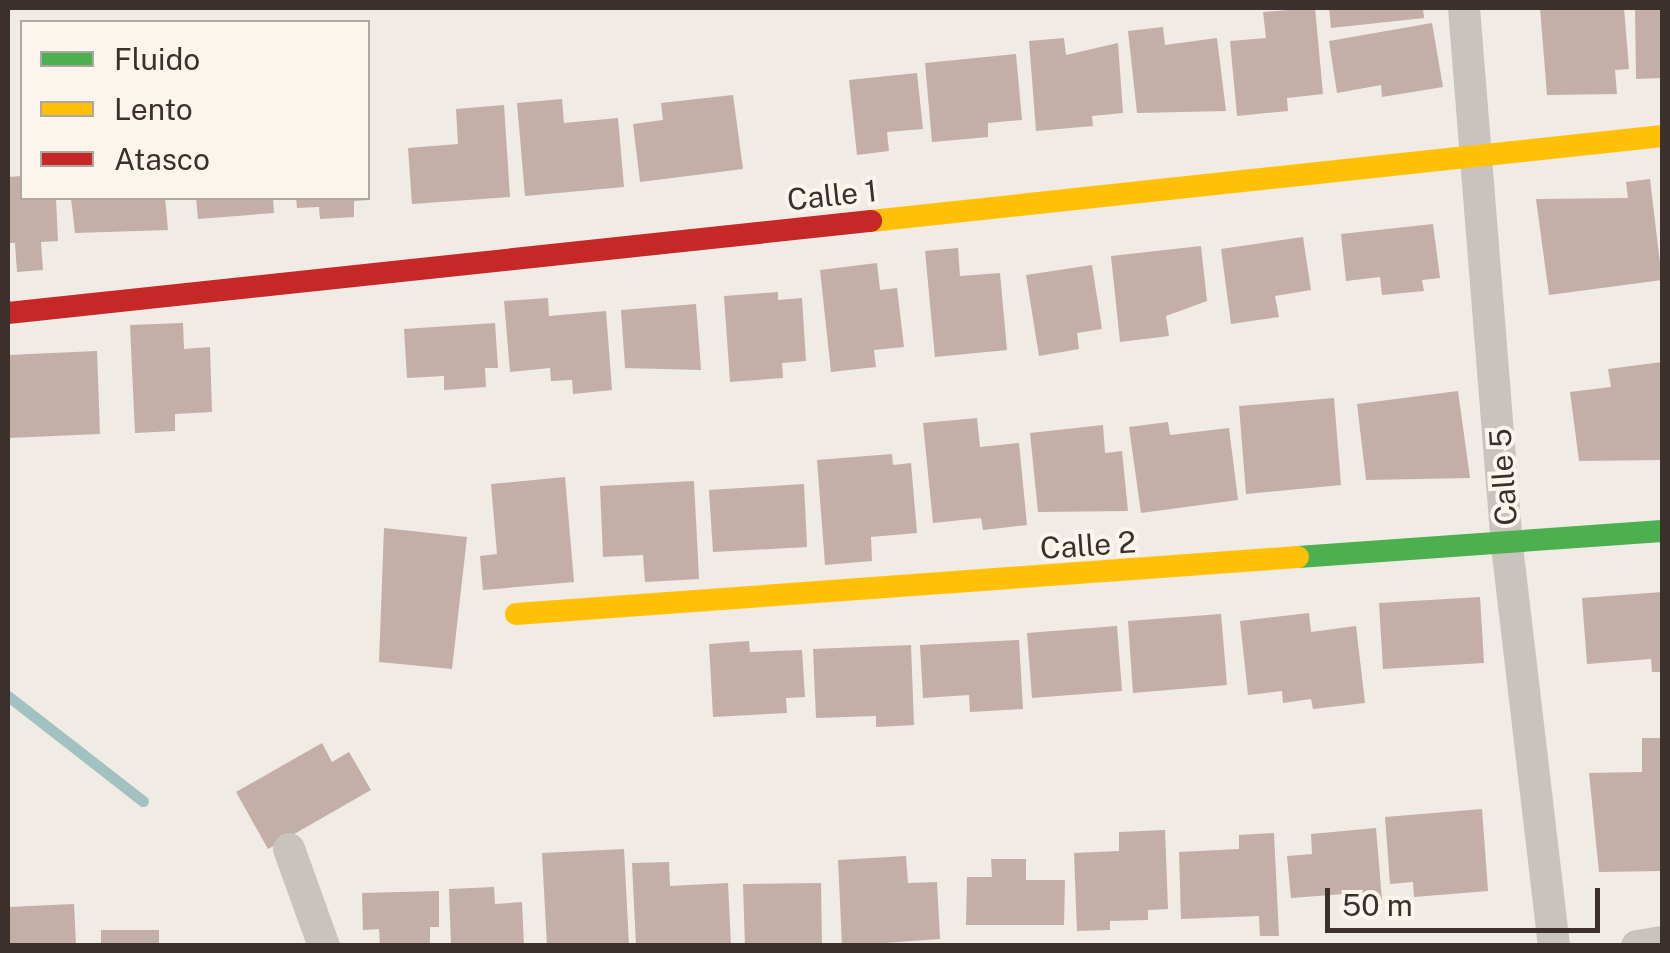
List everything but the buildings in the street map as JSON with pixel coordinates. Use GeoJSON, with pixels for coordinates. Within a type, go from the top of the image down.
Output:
{"type":"FeatureCollection","features":[{"type":"Feature","properties":{"kind":"street","name":"Calle 5"},"geometry":{"type":"LineString","coordinates":[[1464,8],[1481,155],[1508,546],[1554,946]]}},
{"type":"Feature","properties":{"kind":"street","name":"Calle 1"},"geometry":{"type":"LineString","coordinates":[[8,313],[1662,136]]}},
{"type":"Feature","properties":{"kind":"street","name":"Calle 2"},"geometry":{"type":"LineString","coordinates":[[516,614],[1508,546],[1662,531]]}},
{"type":"Feature","properties":{"kind":"street"},"geometry":{"type":"LineString","coordinates":[[289,849],[324,946]]}},
{"type":"Feature","properties":{"kind":"street"},"geometry":{"type":"LineString","coordinates":[[1637,946],[1662,942]]}},
{"type":"Feature","properties":{"kind":"waterway"},"geometry":{"type":"LineString","coordinates":[[8,696],[143,801]]}},
{"type":"Feature","properties":{"kind":"traffic: fast"},"geometry":{"type":"LineString","coordinates":[[1298,557],[1662,531]]}},
{"type":"Feature","properties":{"kind":"traffic: slow"},"geometry":{"type":"LineString","coordinates":[[871,221],[1662,136]]}},
{"type":"Feature","properties":{"kind":"traffic: slow"},"geometry":{"type":"LineString","coordinates":[[516,614],[1298,557]]}},
{"type":"Feature","properties":{"kind":"traffic: jam"},"geometry":{"type":"LineString","coordinates":[[8,313],[871,221]]}}]}
